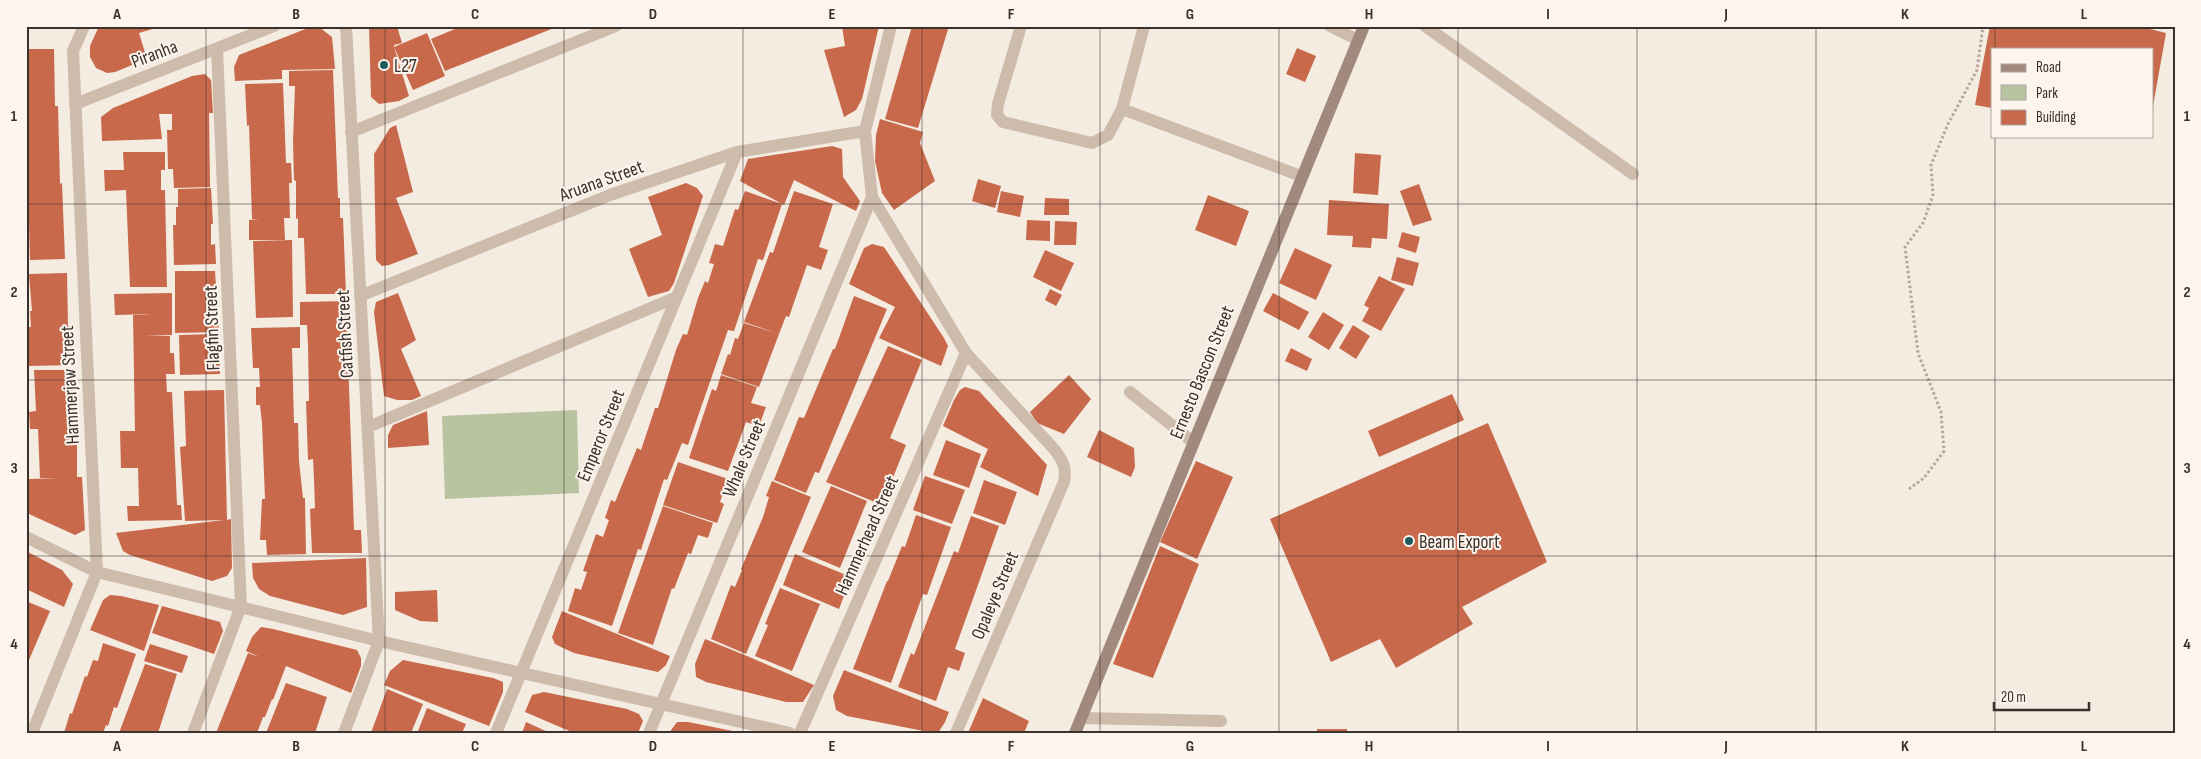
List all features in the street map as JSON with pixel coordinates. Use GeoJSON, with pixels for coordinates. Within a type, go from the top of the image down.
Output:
{"type":"FeatureCollection","features":[{"type":"Feature","properties":{"kind":"street","name":"Hammerjaw Street"},"geometry":{"type":"LineString","coordinates":[[32,733],[97,572],[73,50],[84,26]]}},
{"type":"Feature","properties":{"kind":"street","name":"Piranha"},"geometry":{"type":"LineString","coordinates":[[75,104],[274,26]]}},
{"type":"Feature","properties":{"kind":"street","name":"Catfish Street"},"geometry":{"type":"LineString","coordinates":[[346,26],[379,640]]}},
{"type":"Feature","properties":{"kind":"street"},"geometry":{"type":"LineString","coordinates":[[351,132],[616,26]]}},
{"type":"Feature","properties":{"kind":"street"},"geometry":{"type":"LineString","coordinates":[[891,26],[865,131],[872,197],[966,353]]}},
{"type":"Feature","properties":{"kind":"street"},"geometry":{"type":"LineString","coordinates":[[1021,26],[998,104],[997,116],[1003,122],[1092,143],[1108,135],[1122,110],[1144,26]]}},
{"type":"Feature","properties":{"kind":"street"},"geometry":{"type":"LineString","coordinates":[[1330,26],[1358,40]]}},
{"type":"Feature","properties":{"kind":"street","name":"Ernesto Bascon Street"},"geometry":{"type":"LineString","coordinates":[[1075,733],[1301,176],[1364,26]]}},
{"type":"Feature","properties":{"kind":"street"},"geometry":{"type":"LineString","coordinates":[[1425,26],[1632,174]]}},
{"type":"Feature","properties":{"kind":"street","name":"Flagfin Street"},"geometry":{"type":"LineString","coordinates":[[217,49],[241,606]]}},
{"type":"Feature","properties":{"kind":"street"},"geometry":{"type":"LineString","coordinates":[[1122,110],[1301,176]]}},
{"type":"Feature","properties":{"kind":"street","name":"Aruana Street"},"geometry":{"type":"LineString","coordinates":[[360,296],[610,195],[737,152],[865,131]]}},
{"type":"Feature","properties":{"kind":"street","name":"Emperor Street"},"geometry":{"type":"LineString","coordinates":[[496,733],[737,152]]}},
{"type":"Feature","properties":{"kind":"street","name":"Whale Street"},"geometry":{"type":"LineString","coordinates":[[649,733],[872,197]]}},
{"type":"Feature","properties":{"kind":"street"},"geometry":{"type":"LineString","coordinates":[[368,427],[677,297]]}},
{"type":"Feature","properties":{"kind":"street","name":"Opaleye Street"},"geometry":{"type":"LineString","coordinates":[[956,733],[1064,482],[1066,473],[1064,462],[1054,449],[966,353]]}},
{"type":"Feature","properties":{"kind":"street","name":"Hammerhead Street"},"geometry":{"type":"LineString","coordinates":[[800,733],[966,353]]}},
{"type":"Feature","properties":{"kind":"street"},"geometry":{"type":"LineString","coordinates":[[1130,392],[1193,442]]}},
{"type":"Feature","properties":{"kind":"street"},"geometry":{"type":"LineString","coordinates":[[26,537],[97,572],[379,640],[790,733]]}},
{"type":"Feature","properties":{"kind":"street"},"geometry":{"type":"LineString","coordinates":[[194,733],[241,606]]}},
{"type":"Feature","properties":{"kind":"street"},"geometry":{"type":"LineString","coordinates":[[344,733],[379,640]]}},
{"type":"Feature","properties":{"kind":"street"},"geometry":{"type":"LineString","coordinates":[[1081,718],[1221,721]]}},
{"type":"Feature","properties":{"kind":"path"},"geometry":{"type":"LineString","coordinates":[[1909,489],[1924,478],[1944,450],[1941,412],[1918,353],[1905,246],[1923,224],[1933,195],[1931,165],[1948,124],[1977,70],[1983,26]]}},
{"type":"Feature","properties":{"kind":"green space"},"geometry":{"type":"Polygon","coordinates":[[[577,410],[579,493],[445,499],[442,416],[577,410]]]}},
{"type":"Feature","properties":{"kind":"building"},"geometry":{"type":"Polygon","coordinates":[[[99,26],[159,27],[139,33],[147,59],[115,72],[107,73],[96,68],[90,57],[90,46],[99,26]]]}},
{"type":"Feature","properties":{"kind":"building","name":"L27"},"geometry":{"type":"Polygon","coordinates":[[[369,26],[397,26],[402,43],[394,45],[394,47],[409,96],[399,101],[379,104],[371,97],[369,26]]]}},
{"type":"Feature","properties":{"kind":"building"},"geometry":{"type":"Polygon","coordinates":[[[462,26],[559,26],[445,71],[431,39],[462,26]]]}},
{"type":"Feature","properties":{"kind":"building"},"geometry":{"type":"Polygon","coordinates":[[[842,26],[879,26],[862,99],[856,110],[844,117],[824,50],[845,46],[842,26]]]}},
{"type":"Feature","properties":{"kind":"building"},"geometry":{"type":"Polygon","coordinates":[[[912,26],[949,26],[918,128],[885,119],[912,26]]]}},
{"type":"Feature","properties":{"kind":"building"},"geometry":{"type":"Polygon","coordinates":[[[1990,26],[2138,26],[2166,33],[2154,100],[2154,48],[1991,48],[1991,108],[1975,105],[1990,26]]]}},
{"type":"Feature","properties":{"kind":"building"},"geometry":{"type":"Polygon","coordinates":[[[319,27],[332,37],[335,69],[282,70],[282,79],[235,81],[234,67],[239,55],[308,28],[319,27]]]}},
{"type":"Feature","properties":{"kind":"building"},"geometry":{"type":"Polygon","coordinates":[[[427,33],[445,76],[413,90],[394,47],[427,33]]]}},
{"type":"Feature","properties":{"kind":"building"},"geometry":{"type":"Polygon","coordinates":[[[1297,48],[1316,56],[1305,82],[1286,74],[1297,48]]]}},
{"type":"Feature","properties":{"kind":"building"},"geometry":{"type":"Polygon","coordinates":[[[26,49],[54,49],[55,106],[58,106],[60,184],[62,183],[65,259],[30,260],[29,225],[26,226],[26,49]]]}},
{"type":"Feature","properties":{"kind":"building"},"geometry":{"type":"Polygon","coordinates":[[[333,70],[338,198],[340,198],[340,218],[343,218],[346,294],[306,294],[304,238],[298,238],[298,218],[296,219],[293,141],[295,86],[289,86],[289,71],[333,70]]]}},
{"type":"Feature","properties":{"kind":"building"},"geometry":{"type":"Polygon","coordinates":[[[205,74],[211,80],[213,113],[209,113],[210,187],[174,188],[173,169],[168,169],[167,130],[172,130],[172,114],[159,114],[162,139],[102,141],[101,117],[113,108],[192,76],[205,74]]]}},
{"type":"Feature","properties":{"kind":"building"},"geometry":{"type":"Polygon","coordinates":[[[283,83],[286,163],[291,163],[292,183],[289,183],[290,218],[284,218],[285,240],[249,240],[249,220],[259,219],[252,219],[249,125],[247,126],[245,84],[283,83]]]}},
{"type":"Feature","properties":{"kind":"building"},"geometry":{"type":"Polygon","coordinates":[[[880,119],[923,132],[920,143],[935,181],[894,210],[882,193],[875,161],[876,135],[880,119]]]}},
{"type":"Feature","properties":{"kind":"building"},"geometry":{"type":"Polygon","coordinates":[[[396,125],[413,192],[396,198],[418,254],[382,266],[376,260],[374,154],[390,128],[396,125]]]}},
{"type":"Feature","properties":{"kind":"building"},"geometry":{"type":"Polygon","coordinates":[[[832,146],[842,149],[843,177],[860,201],[856,211],[794,180],[784,205],[740,181],[748,159],[832,146]]]}},
{"type":"Feature","properties":{"kind":"building"},"geometry":{"type":"Polygon","coordinates":[[[123,152],[165,152],[165,170],[161,170],[161,190],[165,190],[167,287],[130,287],[126,190],[105,191],[104,170],[124,170],[123,152]]]}},
{"type":"Feature","properties":{"kind":"building"},"geometry":{"type":"Polygon","coordinates":[[[1355,153],[1381,155],[1378,195],[1353,193],[1355,153]]]}},
{"type":"Feature","properties":{"kind":"building"},"geometry":{"type":"Polygon","coordinates":[[[978,179],[1001,186],[995,208],[972,201],[978,179]]]}},
{"type":"Feature","properties":{"kind":"building"},"geometry":{"type":"Polygon","coordinates":[[[686,183],[697,188],[703,196],[674,283],[669,291],[648,297],[629,249],[662,235],[648,197],[686,183]]]}},
{"type":"Feature","properties":{"kind":"building"},"geometry":{"type":"Polygon","coordinates":[[[1419,184],[1432,220],[1413,226],[1400,191],[1419,184]]]}},
{"type":"Feature","properties":{"kind":"building"},"geometry":{"type":"Polygon","coordinates":[[[211,188],[213,224],[211,224],[211,245],[215,244],[216,264],[174,265],[173,225],[176,225],[178,189],[211,188]]]}},
{"type":"Feature","properties":{"kind":"building"},"geometry":{"type":"Polygon","coordinates":[[[745,191],[782,204],[763,260],[758,259],[734,331],[728,330],[688,445],[682,443],[667,480],[664,479],[641,550],[638,549],[612,626],[568,611],[575,588],[581,590],[587,572],[583,571],[596,534],[603,537],[609,520],[605,518],[611,500],[615,502],[637,448],[641,450],[655,408],[658,408],[676,350],[683,334],[687,335],[705,281],[708,283],[714,264],[709,263],[715,244],[723,246],[735,209],[738,210],[745,191]]]}},
{"type":"Feature","properties":{"kind":"building"},"geometry":{"type":"Polygon","coordinates":[[[794,191],[833,204],[819,247],[828,250],[821,270],[807,265],[789,317],[786,316],[779,334],[744,322],[770,252],[773,253],[794,191]]]}},
{"type":"Feature","properties":{"kind":"building"},"geometry":{"type":"Polygon","coordinates":[[[1001,191],[1024,196],[1020,217],[997,212],[1001,191]]]}},
{"type":"Feature","properties":{"kind":"building"},"geometry":{"type":"Polygon","coordinates":[[[1208,195],[1249,211],[1236,246],[1195,230],[1208,195]]]}},
{"type":"Feature","properties":{"kind":"building"},"geometry":{"type":"Polygon","coordinates":[[[1045,198],[1069,199],[1069,215],[1044,215],[1045,198]]]}},
{"type":"Feature","properties":{"kind":"building"},"geometry":{"type":"Polygon","coordinates":[[[1329,200],[1389,204],[1387,239],[1372,238],[1371,248],[1352,247],[1353,236],[1327,235],[1329,200]]]}},
{"type":"Feature","properties":{"kind":"building"},"geometry":{"type":"Polygon","coordinates":[[[1027,220],[1050,221],[1050,241],[1026,240],[1027,220]]]}},
{"type":"Feature","properties":{"kind":"building"},"geometry":{"type":"Polygon","coordinates":[[[1055,221],[1077,222],[1076,245],[1054,245],[1055,221]]]}},
{"type":"Feature","properties":{"kind":"building"},"geometry":{"type":"Polygon","coordinates":[[[1402,232],[1420,237],[1416,253],[1398,247],[1402,232]]]}},
{"type":"Feature","properties":{"kind":"building"},"geometry":{"type":"Polygon","coordinates":[[[292,240],[293,317],[256,318],[253,241],[292,240]]]}},
{"type":"Feature","properties":{"kind":"building"},"geometry":{"type":"Polygon","coordinates":[[[872,244],[884,247],[944,338],[948,346],[941,366],[879,338],[895,307],[849,284],[864,248],[872,244]]]}},
{"type":"Feature","properties":{"kind":"building"},"geometry":{"type":"Polygon","coordinates":[[[1295,248],[1332,265],[1316,300],[1279,283],[1295,248]]]}},
{"type":"Feature","properties":{"kind":"building"},"geometry":{"type":"Polygon","coordinates":[[[1045,250],[1074,263],[1061,291],[1033,277],[1045,250]]]}},
{"type":"Feature","properties":{"kind":"building"},"geometry":{"type":"Polygon","coordinates":[[[1397,257],[1419,263],[1413,286],[1391,280],[1397,257]]]}},
{"type":"Feature","properties":{"kind":"building"},"geometry":{"type":"Polygon","coordinates":[[[175,271],[215,271],[219,332],[175,333],[175,271]]]}},
{"type":"Feature","properties":{"kind":"building"},"geometry":{"type":"Polygon","coordinates":[[[67,273],[68,326],[71,326],[72,365],[29,366],[28,327],[31,327],[30,311],[32,311],[29,274],[67,273]]]}},
{"type":"Feature","properties":{"kind":"building"},"geometry":{"type":"Polygon","coordinates":[[[1379,276],[1405,289],[1381,331],[1362,321],[1369,308],[1364,305],[1379,276]]]}},
{"type":"Feature","properties":{"kind":"building"},"geometry":{"type":"Polygon","coordinates":[[[1050,289],[1062,295],[1056,306],[1045,300],[1050,289]]]}},
{"type":"Feature","properties":{"kind":"building"},"geometry":{"type":"Polygon","coordinates":[[[172,293],[172,335],[145,336],[170,336],[170,353],[174,353],[175,374],[166,374],[167,392],[172,392],[177,505],[181,505],[182,520],[128,521],[127,506],[139,506],[138,468],[121,468],[120,431],[135,431],[133,315],[152,314],[115,315],[114,294],[172,293]]]}},
{"type":"Feature","properties":{"kind":"building"},"geometry":{"type":"Polygon","coordinates":[[[398,293],[416,340],[401,349],[421,396],[412,400],[397,400],[384,396],[374,312],[376,302],[398,293]]]}},
{"type":"Feature","properties":{"kind":"building"},"geometry":{"type":"Polygon","coordinates":[[[1273,293],[1309,312],[1299,330],[1263,311],[1273,293]]]}},
{"type":"Feature","properties":{"kind":"building"},"geometry":{"type":"Polygon","coordinates":[[[854,296],[887,309],[819,473],[815,472],[806,493],[774,480],[799,417],[804,418],[833,349],[835,349],[854,296]]]}},
{"type":"Feature","properties":{"kind":"building"},"geometry":{"type":"Polygon","coordinates":[[[346,301],[354,530],[361,530],[362,553],[312,553],[310,509],[315,508],[313,459],[308,460],[306,401],[309,401],[308,345],[307,325],[300,325],[300,302],[346,301]]]}},
{"type":"Feature","properties":{"kind":"building"},"geometry":{"type":"Polygon","coordinates":[[[1323,312],[1344,325],[1329,350],[1308,337],[1323,312]]]}},
{"type":"Feature","properties":{"kind":"building"},"geometry":{"type":"Polygon","coordinates":[[[744,323],[779,334],[759,387],[721,374],[728,354],[730,355],[735,338],[738,339],[744,323]]]}},
{"type":"Feature","properties":{"kind":"building"},"geometry":{"type":"Polygon","coordinates":[[[1353,325],[1370,336],[1356,359],[1339,348],[1353,325]]]}},
{"type":"Feature","properties":{"kind":"building"},"geometry":{"type":"Polygon","coordinates":[[[300,327],[300,348],[292,348],[294,423],[298,423],[299,461],[303,498],[305,498],[306,554],[267,555],[266,540],[260,540],[262,499],[265,499],[262,423],[260,405],[256,405],[256,387],[260,387],[259,368],[253,368],[251,328],[300,327]]]}},
{"type":"Feature","properties":{"kind":"building"},"geometry":{"type":"Polygon","coordinates":[[[219,334],[220,374],[180,375],[179,335],[219,334]]]}},
{"type":"Feature","properties":{"kind":"building"},"geometry":{"type":"Polygon","coordinates":[[[888,346],[922,360],[890,438],[906,445],[882,505],[826,482],[888,346]]]}},
{"type":"Feature","properties":{"kind":"building"},"geometry":{"type":"Polygon","coordinates":[[[1291,348],[1312,359],[1307,371],[1285,361],[1291,348]]]}},
{"type":"Feature","properties":{"kind":"building"},"geometry":{"type":"Polygon","coordinates":[[[34,370],[73,370],[77,477],[82,477],[85,530],[75,535],[29,514],[29,479],[59,478],[40,478],[38,429],[30,429],[29,412],[36,411],[34,370]]]}},
{"type":"Feature","properties":{"kind":"building"},"geometry":{"type":"Polygon","coordinates":[[[721,375],[757,387],[751,403],[766,407],[759,426],[746,422],[728,471],[689,458],[712,389],[716,391],[721,375]]]}},
{"type":"Feature","properties":{"kind":"building"},"geometry":{"type":"Polygon","coordinates":[[[1069,375],[1091,399],[1064,434],[1037,423],[1030,412],[1069,375]]]}},
{"type":"Feature","properties":{"kind":"building"},"geometry":{"type":"Polygon","coordinates":[[[965,387],[979,391],[1047,465],[1038,496],[980,467],[988,449],[943,426],[954,400],[960,390],[965,387]]]}},
{"type":"Feature","properties":{"kind":"building"},"geometry":{"type":"Polygon","coordinates":[[[224,390],[227,520],[231,519],[232,568],[227,576],[212,581],[130,555],[123,551],[116,533],[224,520],[185,521],[180,447],[186,446],[184,391],[224,390]]]}},
{"type":"Feature","properties":{"kind":"building"},"geometry":{"type":"Polygon","coordinates":[[[1452,394],[1464,420],[1379,457],[1368,431],[1452,394]]]}},
{"type":"Feature","properties":{"kind":"building"},"geometry":{"type":"Polygon","coordinates":[[[427,411],[429,445],[388,448],[388,435],[393,425],[427,411]]]}},
{"type":"Feature","properties":{"kind":"building","name":"Beam Export"},"geometry":{"type":"Polygon","coordinates":[[[1488,423],[1547,562],[1462,607],[1473,624],[1396,668],[1380,639],[1331,662],[1270,519],[1488,423]]]}},
{"type":"Feature","properties":{"kind":"building"},"geometry":{"type":"Polygon","coordinates":[[[1099,430],[1134,448],[1135,467],[1131,477],[1087,457],[1099,430]]]}},
{"type":"Feature","properties":{"kind":"building"},"geometry":{"type":"Polygon","coordinates":[[[946,440],[981,454],[969,488],[933,475],[946,440]]]}},
{"type":"Feature","properties":{"kind":"building"},"geometry":{"type":"Polygon","coordinates":[[[1196,461],[1233,477],[1197,559],[1160,542],[1196,461]]]}},
{"type":"Feature","properties":{"kind":"building"},"geometry":{"type":"Polygon","coordinates":[[[678,462],[728,479],[720,502],[724,504],[717,523],[663,505],[678,462]]]}},
{"type":"Feature","properties":{"kind":"building"},"geometry":{"type":"Polygon","coordinates":[[[925,476],[965,490],[952,524],[913,510],[925,476]]]}},
{"type":"Feature","properties":{"kind":"building"},"geometry":{"type":"Polygon","coordinates":[[[984,480],[1017,492],[1005,525],[973,513],[984,480]]]}},
{"type":"Feature","properties":{"kind":"building"},"geometry":{"type":"Polygon","coordinates":[[[772,481],[811,497],[746,654],[711,639],[731,585],[735,587],[763,517],[769,497],[766,496],[772,481]]]}},
{"type":"Feature","properties":{"kind":"building"},"geometry":{"type":"Polygon","coordinates":[[[831,486],[867,501],[840,568],[802,552],[831,486]]]}},
{"type":"Feature","properties":{"kind":"building"},"geometry":{"type":"Polygon","coordinates":[[[663,506],[713,523],[708,538],[698,535],[691,554],[688,553],[674,589],[672,588],[653,645],[618,633],[663,506]]]}},
{"type":"Feature","properties":{"kind":"building"},"geometry":{"type":"Polygon","coordinates":[[[916,515],[951,527],[927,595],[923,594],[891,683],[853,669],[887,581],[902,546],[905,547],[916,515]]]}},
{"type":"Feature","properties":{"kind":"building"},"geometry":{"type":"Polygon","coordinates":[[[971,516],[999,526],[955,649],[965,653],[959,671],[948,667],[936,701],[898,687],[911,653],[914,655],[954,551],[958,553],[971,516]]]}},
{"type":"Feature","properties":{"kind":"building"},"geometry":{"type":"Polygon","coordinates":[[[1160,546],[1199,564],[1153,678],[1113,664],[1160,546]]]}},
{"type":"Feature","properties":{"kind":"building"},"geometry":{"type":"Polygon","coordinates":[[[26,551],[62,570],[73,584],[64,607],[26,589],[26,551]]]}},
{"type":"Feature","properties":{"kind":"building"},"geometry":{"type":"Polygon","coordinates":[[[795,554],[851,577],[839,609],[783,585],[795,554]]]}},
{"type":"Feature","properties":{"kind":"building"},"geometry":{"type":"Polygon","coordinates":[[[366,558],[367,607],[343,615],[270,596],[259,589],[253,578],[252,563],[366,558]]]}},
{"type":"Feature","properties":{"kind":"building"},"geometry":{"type":"Polygon","coordinates":[[[780,588],[820,604],[792,671],[755,656],[768,625],[765,624],[780,588]]]}},
{"type":"Feature","properties":{"kind":"building"},"geometry":{"type":"Polygon","coordinates":[[[437,590],[438,622],[420,621],[395,610],[395,592],[437,590]]]}},
{"type":"Feature","properties":{"kind":"building"},"geometry":{"type":"Polygon","coordinates":[[[110,595],[159,605],[144,651],[90,630],[103,600],[110,595]]]}},
{"type":"Feature","properties":{"kind":"building"},"geometry":{"type":"Polygon","coordinates":[[[26,601],[50,611],[26,667],[26,601]]]}},
{"type":"Feature","properties":{"kind":"building"},"geometry":{"type":"Polygon","coordinates":[[[162,606],[220,622],[223,631],[214,654],[152,633],[162,606]]]}},
{"type":"Feature","properties":{"kind":"building"},"geometry":{"type":"Polygon","coordinates":[[[562,611],[670,656],[666,665],[658,672],[574,653],[555,644],[552,637],[562,611]]]}},
{"type":"Feature","properties":{"kind":"building"},"geometry":{"type":"Polygon","coordinates":[[[261,627],[357,650],[361,658],[361,666],[351,693],[286,666],[273,700],[265,717],[263,717],[257,733],[216,733],[248,653],[260,657],[246,651],[252,637],[261,627]]]}},
{"type":"Feature","properties":{"kind":"building"},"geometry":{"type":"Polygon","coordinates":[[[705,639],[814,685],[803,702],[786,702],[706,682],[696,677],[695,664],[705,639]]]}},
{"type":"Feature","properties":{"kind":"building"},"geometry":{"type":"Polygon","coordinates":[[[103,643],[136,654],[117,708],[114,707],[108,726],[106,725],[103,733],[64,733],[85,676],[87,677],[93,660],[98,661],[103,643]]]}},
{"type":"Feature","properties":{"kind":"building"},"geometry":{"type":"Polygon","coordinates":[[[150,644],[188,656],[182,673],[144,661],[150,644]]]}},
{"type":"Feature","properties":{"kind":"building"},"geometry":{"type":"Polygon","coordinates":[[[403,660],[493,678],[503,682],[503,692],[489,726],[384,685],[390,671],[403,660]]]}},
{"type":"Feature","properties":{"kind":"building"},"geometry":{"type":"Polygon","coordinates":[[[145,664],[177,674],[158,733],[119,733],[145,664]]]}},
{"type":"Feature","properties":{"kind":"building"},"geometry":{"type":"Polygon","coordinates":[[[844,670],[949,712],[945,722],[938,733],[934,733],[847,716],[836,710],[833,696],[844,670]]]}},
{"type":"Feature","properties":{"kind":"building"},"geometry":{"type":"Polygon","coordinates":[[[286,683],[327,697],[315,733],[266,733],[286,683]]]}},
{"type":"Feature","properties":{"kind":"building"},"geometry":{"type":"Polygon","coordinates":[[[387,689],[423,704],[411,733],[371,733],[387,689]]]}},
{"type":"Feature","properties":{"kind":"building"},"geometry":{"type":"Polygon","coordinates":[[[544,692],[627,709],[639,714],[643,721],[638,733],[574,733],[525,712],[532,695],[544,692]]]}},
{"type":"Feature","properties":{"kind":"building"},"geometry":{"type":"Polygon","coordinates":[[[983,698],[1029,721],[1024,733],[968,733],[983,698]]]}},
{"type":"Feature","properties":{"kind":"building"},"geometry":{"type":"Polygon","coordinates":[[[427,708],[466,724],[462,733],[420,733],[418,731],[427,708]]]}},
{"type":"Feature","properties":{"kind":"building"},"geometry":{"type":"Polygon","coordinates":[[[526,722],[550,733],[522,733],[526,722]]]}},
{"type":"Feature","properties":{"kind":"building"},"geometry":{"type":"Polygon","coordinates":[[[677,722],[688,722],[743,733],[669,733],[677,722]]]}},
{"type":"Feature","properties":{"kind":"building"},"geometry":{"type":"Polygon","coordinates":[[[1317,729],[1347,729],[1347,733],[1317,733],[1317,729]]]}},
{"type":"Feature","properties":{"kind":"place","name":"L27"},"geometry":{"type":"Point","coordinates":[384,65]}},
{"type":"Feature","properties":{"kind":"place","name":"Beam Export"},"geometry":{"type":"Point","coordinates":[1409,541]}}]}
